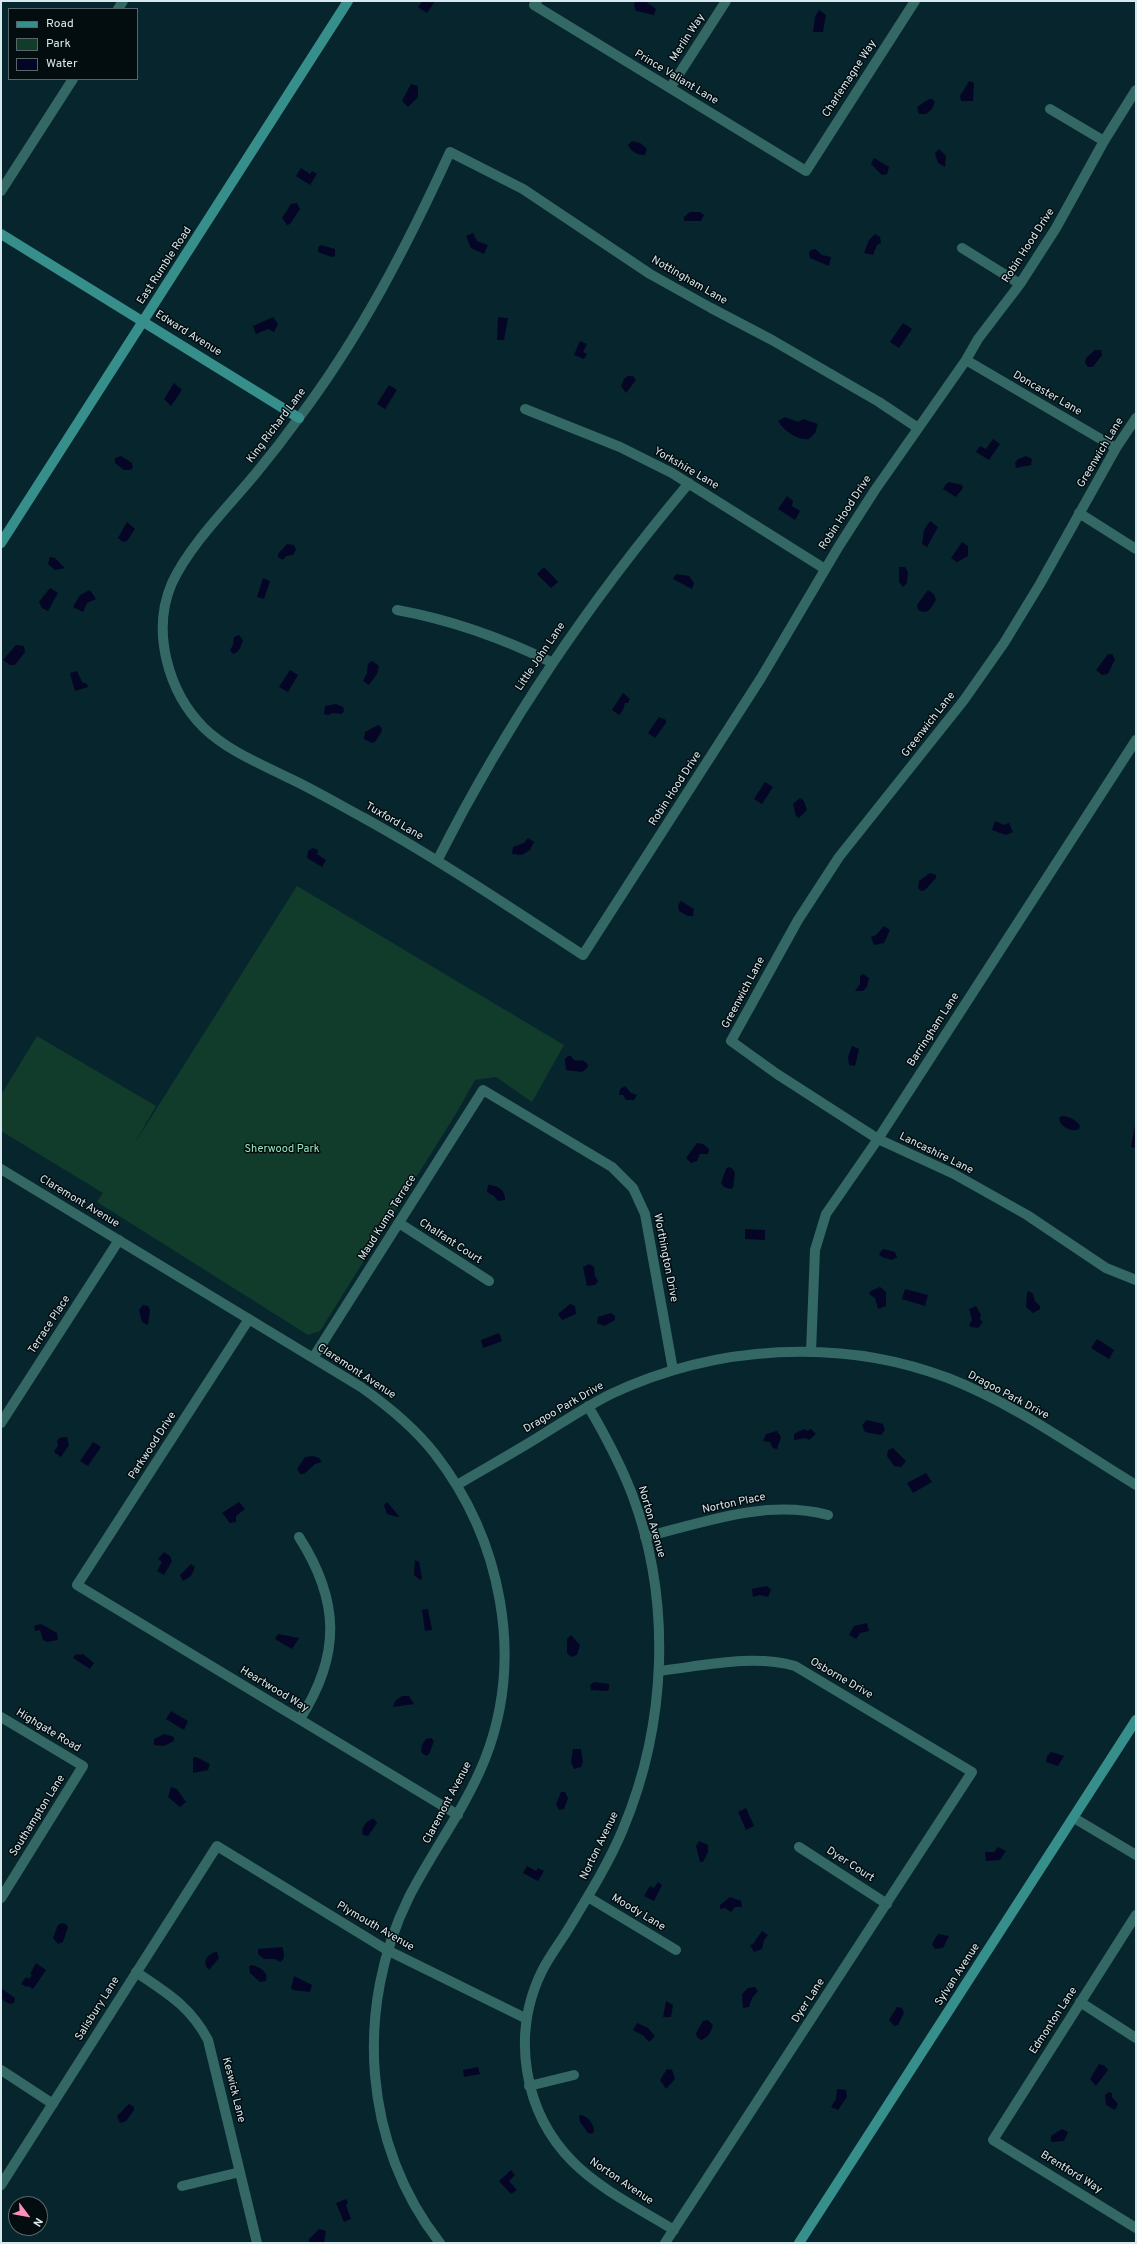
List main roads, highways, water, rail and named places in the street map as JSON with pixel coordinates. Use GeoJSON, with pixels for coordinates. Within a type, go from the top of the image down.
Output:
{"type":"FeatureCollection","features":[{"type":"Feature","properties":{"kind":"water"},"geometry":{"type":"Polygon","coordinates":[[[423,1],[435,1],[427,13],[418,7],[423,1]]]}},
{"type":"Feature","properties":{"kind":"water"},"geometry":{"type":"Polygon","coordinates":[[[635,1],[645,1],[656,9],[654,15],[636,11],[634,6],[635,1]]]}},
{"type":"Feature","properties":{"kind":"water"},"geometry":{"type":"Polygon","coordinates":[[[819,10],[826,15],[823,32],[813,32],[815,17],[819,10]]]}},
{"type":"Feature","properties":{"kind":"water"},"geometry":{"type":"Polygon","coordinates":[[[969,81],[974,83],[973,101],[961,101],[960,96],[969,81]]]}},
{"type":"Feature","properties":{"kind":"water"},"geometry":{"type":"Polygon","coordinates":[[[411,84],[418,86],[418,97],[408,107],[402,101],[411,84]]]}},
{"type":"Feature","properties":{"kind":"water"},"geometry":{"type":"Polygon","coordinates":[[[929,99],[932,99],[935,102],[932,109],[926,114],[919,114],[917,107],[929,99]]]}},
{"type":"Feature","properties":{"kind":"water"},"geometry":{"type":"Polygon","coordinates":[[[632,141],[640,143],[647,149],[645,155],[637,154],[631,150],[628,145],[632,141]]]}},
{"type":"Feature","properties":{"kind":"water"},"geometry":{"type":"Polygon","coordinates":[[[939,149],[946,156],[945,167],[938,163],[935,153],[939,149]]]}},
{"type":"Feature","properties":{"kind":"water"},"geometry":{"type":"Polygon","coordinates":[[[874,158],[889,167],[887,174],[882,175],[871,164],[874,158]]]}},
{"type":"Feature","properties":{"kind":"water"},"geometry":{"type":"Polygon","coordinates":[[[301,168],[310,174],[312,171],[317,174],[310,185],[296,176],[301,168]]]}},
{"type":"Feature","properties":{"kind":"water"},"geometry":{"type":"Polygon","coordinates":[[[297,203],[300,209],[290,224],[287,225],[282,218],[291,204],[297,203]]]}},
{"type":"Feature","properties":{"kind":"water"},"geometry":{"type":"Polygon","coordinates":[[[690,212],[700,212],[704,215],[701,221],[684,221],[684,217],[690,212]]]}},
{"type":"Feature","properties":{"kind":"water"},"geometry":{"type":"Polygon","coordinates":[[[473,233],[477,241],[488,245],[484,254],[471,248],[466,236],[473,233]]]}},
{"type":"Feature","properties":{"kind":"water"},"geometry":{"type":"Polygon","coordinates":[[[875,234],[880,237],[881,243],[877,245],[873,255],[864,253],[869,240],[875,234]]]}},
{"type":"Feature","properties":{"kind":"water"},"geometry":{"type":"Polygon","coordinates":[[[321,245],[335,249],[335,256],[332,257],[318,252],[318,247],[321,245]]]}},
{"type":"Feature","properties":{"kind":"water"},"geometry":{"type":"Polygon","coordinates":[[[815,249],[822,255],[831,257],[829,266],[810,258],[809,253],[811,250],[815,249]]]}},
{"type":"Feature","properties":{"kind":"water"},"geometry":{"type":"Polygon","coordinates":[[[273,317],[278,324],[274,332],[268,329],[256,334],[253,326],[273,317]]]}},
{"type":"Feature","properties":{"kind":"water"},"geometry":{"type":"Polygon","coordinates":[[[498,317],[508,318],[504,340],[497,340],[498,317]]]}},
{"type":"Feature","properties":{"kind":"water"},"geometry":{"type":"Polygon","coordinates":[[[903,323],[912,329],[899,348],[890,342],[903,323]]]}},
{"type":"Feature","properties":{"kind":"water"},"geometry":{"type":"Polygon","coordinates":[[[580,341],[587,344],[583,352],[587,354],[584,359],[574,355],[580,341]]]}},
{"type":"Feature","properties":{"kind":"water"},"geometry":{"type":"Polygon","coordinates":[[[1095,350],[1101,350],[1102,355],[1093,367],[1088,367],[1085,363],[1086,358],[1095,350]]]}},
{"type":"Feature","properties":{"kind":"water"},"geometry":{"type":"Polygon","coordinates":[[[628,376],[633,376],[636,380],[626,393],[621,386],[624,379],[628,376]]]}},
{"type":"Feature","properties":{"kind":"water"},"geometry":{"type":"Polygon","coordinates":[[[174,383],[182,390],[171,406],[164,399],[174,383]]]}},
{"type":"Feature","properties":{"kind":"water"},"geometry":{"type":"Polygon","coordinates":[[[389,385],[397,390],[385,409],[377,404],[389,385]]]}},
{"type":"Feature","properties":{"kind":"water"},"geometry":{"type":"Polygon","coordinates":[[[785,417],[798,422],[803,419],[818,424],[815,433],[809,439],[796,437],[787,431],[778,421],[785,417]]]}},
{"type":"Feature","properties":{"kind":"water"},"geometry":{"type":"Polygon","coordinates":[[[993,439],[1000,444],[989,460],[976,452],[980,446],[986,449],[993,439]]]}},
{"type":"Feature","properties":{"kind":"water"},"geometry":{"type":"Polygon","coordinates":[[[121,456],[132,463],[133,468],[130,470],[124,470],[115,463],[115,458],[121,456]]]}},
{"type":"Feature","properties":{"kind":"water"},"geometry":{"type":"Polygon","coordinates":[[[1026,456],[1032,459],[1031,465],[1016,468],[1015,463],[1018,459],[1026,456]]]}},
{"type":"Feature","properties":{"kind":"water"},"geometry":{"type":"Polygon","coordinates":[[[949,482],[962,485],[963,488],[956,497],[943,489],[949,482]]]}},
{"type":"Feature","properties":{"kind":"water"},"geometry":{"type":"Polygon","coordinates":[[[787,496],[793,501],[792,506],[800,511],[795,520],[778,509],[787,496]]]}},
{"type":"Feature","properties":{"kind":"water"},"geometry":{"type":"Polygon","coordinates":[[[930,521],[938,527],[927,547],[922,544],[924,530],[930,521]]]}},
{"type":"Feature","properties":{"kind":"water"},"geometry":{"type":"Polygon","coordinates":[[[127,522],[135,529],[127,541],[123,542],[118,538],[127,522]]]}},
{"type":"Feature","properties":{"kind":"water"},"geometry":{"type":"Polygon","coordinates":[[[962,542],[968,546],[968,556],[957,562],[951,558],[962,542]]]}},
{"type":"Feature","properties":{"kind":"water"},"geometry":{"type":"Polygon","coordinates":[[[287,544],[294,545],[296,550],[293,555],[286,556],[283,560],[278,557],[278,554],[287,544]]]}},
{"type":"Feature","properties":{"kind":"water"},"geometry":{"type":"Polygon","coordinates":[[[50,557],[55,558],[65,568],[55,570],[48,564],[50,557]]]}},
{"type":"Feature","properties":{"kind":"water"},"geometry":{"type":"Polygon","coordinates":[[[544,567],[558,582],[551,588],[537,574],[544,567]]]}},
{"type":"Feature","properties":{"kind":"water"},"geometry":{"type":"Polygon","coordinates":[[[899,567],[905,567],[908,572],[907,583],[903,587],[899,582],[899,567]]]}},
{"type":"Feature","properties":{"kind":"water"},"geometry":{"type":"Polygon","coordinates":[[[676,574],[689,576],[694,583],[692,589],[673,579],[676,574]]]}},
{"type":"Feature","properties":{"kind":"water"},"geometry":{"type":"Polygon","coordinates":[[[263,578],[270,581],[264,599],[257,597],[263,578]]]}},
{"type":"Feature","properties":{"kind":"water"},"geometry":{"type":"Polygon","coordinates":[[[50,588],[58,593],[48,611],[42,608],[39,602],[50,588]]]}},
{"type":"Feature","properties":{"kind":"water"},"geometry":{"type":"Polygon","coordinates":[[[90,590],[96,599],[87,603],[83,612],[73,607],[80,595],[90,590]]]}},
{"type":"Feature","properties":{"kind":"water"},"geometry":{"type":"Polygon","coordinates":[[[928,590],[934,594],[936,600],[929,610],[925,612],[918,610],[917,605],[928,590]]]}},
{"type":"Feature","properties":{"kind":"water"},"geometry":{"type":"Polygon","coordinates":[[[239,635],[243,640],[241,647],[233,654],[230,650],[233,645],[234,637],[239,635]]]}},
{"type":"Feature","properties":{"kind":"water"},"geometry":{"type":"Polygon","coordinates":[[[16,645],[24,646],[25,652],[15,665],[10,665],[3,660],[16,645]]]}},
{"type":"Feature","properties":{"kind":"water"},"geometry":{"type":"Polygon","coordinates":[[[1108,654],[1112,654],[1115,659],[1108,674],[1102,675],[1096,670],[1108,654]]]}},
{"type":"Feature","properties":{"kind":"water"},"geometry":{"type":"Polygon","coordinates":[[[372,661],[379,666],[377,674],[369,685],[363,681],[367,673],[368,664],[372,661]]]}},
{"type":"Feature","properties":{"kind":"water"},"geometry":{"type":"Polygon","coordinates":[[[290,670],[298,675],[288,692],[279,687],[290,670]]]}},
{"type":"Feature","properties":{"kind":"water"},"geometry":{"type":"Polygon","coordinates":[[[77,671],[82,682],[87,684],[88,687],[75,691],[70,673],[77,671]]]}},
{"type":"Feature","properties":{"kind":"water"},"geometry":{"type":"Polygon","coordinates":[[[623,693],[630,699],[628,703],[625,703],[623,710],[619,715],[612,710],[623,693]]]}},
{"type":"Feature","properties":{"kind":"water"},"geometry":{"type":"Polygon","coordinates":[[[336,704],[343,707],[344,711],[342,714],[324,714],[325,706],[336,704]]]}},
{"type":"Feature","properties":{"kind":"water"},"geometry":{"type":"Polygon","coordinates":[[[659,717],[666,720],[666,723],[655,738],[648,733],[659,717]]]}},
{"type":"Feature","properties":{"kind":"water"},"geometry":{"type":"Polygon","coordinates":[[[378,725],[381,727],[382,731],[375,742],[372,743],[364,739],[365,732],[378,725]]]}},
{"type":"Feature","properties":{"kind":"water"},"geometry":{"type":"Polygon","coordinates":[[[765,782],[773,787],[762,804],[754,799],[765,782]]]}},
{"type":"Feature","properties":{"kind":"water"},"geometry":{"type":"Polygon","coordinates":[[[800,798],[804,801],[807,810],[799,818],[796,816],[793,804],[800,798]]]}},
{"type":"Feature","properties":{"kind":"water"},"geometry":{"type":"Polygon","coordinates":[[[995,821],[1004,825],[1009,823],[1013,832],[1006,835],[992,830],[995,821]]]}},
{"type":"Feature","properties":{"kind":"water"},"geometry":{"type":"Polygon","coordinates":[[[528,838],[534,842],[530,850],[522,855],[512,854],[513,847],[524,843],[528,838]]]}},
{"type":"Feature","properties":{"kind":"water"},"geometry":{"type":"Polygon","coordinates":[[[313,848],[318,850],[317,854],[326,860],[322,867],[307,858],[308,851],[313,848]]]}},
{"type":"Feature","properties":{"kind":"water"},"geometry":{"type":"Polygon","coordinates":[[[930,873],[936,875],[936,878],[925,890],[921,891],[918,888],[919,881],[930,873]]]}},
{"type":"Feature","properties":{"kind":"water"},"geometry":{"type":"Polygon","coordinates":[[[681,901],[694,909],[693,916],[688,916],[679,911],[678,905],[681,901]]]}},
{"type":"Feature","properties":{"kind":"water"},"geometry":{"type":"Polygon","coordinates":[[[884,926],[890,930],[884,943],[874,945],[871,937],[876,935],[884,926]]]}},
{"type":"Feature","properties":{"kind":"water"},"geometry":{"type":"Polygon","coordinates":[[[863,974],[869,978],[867,987],[863,991],[855,991],[860,984],[860,976],[863,974]]]}},
{"type":"Feature","properties":{"kind":"water"},"geometry":{"type":"Polygon","coordinates":[[[852,1046],[859,1049],[855,1066],[849,1065],[848,1057],[852,1046]]]}},
{"type":"Feature","properties":{"kind":"water"},"geometry":{"type":"Polygon","coordinates":[[[568,1056],[571,1056],[576,1061],[584,1062],[588,1065],[587,1068],[582,1072],[566,1070],[565,1059],[568,1056]]]}},
{"type":"Feature","properties":{"kind":"water"},"geometry":{"type":"Polygon","coordinates":[[[625,1086],[631,1093],[637,1095],[634,1100],[626,1100],[623,1095],[619,1095],[620,1089],[625,1086]]]}},
{"type":"Feature","properties":{"kind":"water"},"geometry":{"type":"Polygon","coordinates":[[[1062,1116],[1075,1120],[1080,1126],[1079,1129],[1070,1130],[1064,1126],[1059,1118],[1062,1116]]]}},
{"type":"Feature","properties":{"kind":"water"},"geometry":{"type":"Polygon","coordinates":[[[1136,1125],[1136,1148],[1131,1147],[1136,1125]]]}},
{"type":"Feature","properties":{"kind":"water"},"geometry":{"type":"Polygon","coordinates":[[[697,1143],[703,1144],[709,1149],[708,1154],[700,1154],[697,1161],[691,1163],[686,1158],[697,1143]]]}},
{"type":"Feature","properties":{"kind":"water"},"geometry":{"type":"Polygon","coordinates":[[[728,1167],[732,1168],[735,1173],[733,1188],[730,1189],[724,1187],[721,1183],[728,1167]]]}},
{"type":"Feature","properties":{"kind":"water"},"geometry":{"type":"Polygon","coordinates":[[[488,1185],[495,1186],[500,1189],[504,1193],[505,1200],[498,1201],[494,1196],[487,1192],[488,1185]]]}},
{"type":"Feature","properties":{"kind":"water"},"geometry":{"type":"Polygon","coordinates":[[[745,1229],[765,1230],[765,1240],[745,1239],[745,1229]]]}},
{"type":"Feature","properties":{"kind":"water"},"geometry":{"type":"Polygon","coordinates":[[[883,1249],[895,1252],[897,1257],[892,1260],[882,1257],[879,1254],[883,1249]]]}},
{"type":"Feature","properties":{"kind":"water"},"geometry":{"type":"Polygon","coordinates":[[[589,1264],[594,1267],[595,1276],[598,1281],[595,1285],[587,1286],[583,1267],[589,1264]]]}},
{"type":"Feature","properties":{"kind":"water"},"geometry":{"type":"Polygon","coordinates":[[[880,1287],[886,1292],[886,1306],[878,1309],[875,1298],[869,1294],[871,1291],[880,1287]]]}},
{"type":"Feature","properties":{"kind":"water"},"geometry":{"type":"Polygon","coordinates":[[[905,1289],[928,1295],[925,1306],[902,1299],[905,1289]]]}},
{"type":"Feature","properties":{"kind":"water"},"geometry":{"type":"Polygon","coordinates":[[[1029,1291],[1033,1294],[1035,1301],[1040,1306],[1040,1309],[1033,1313],[1026,1307],[1027,1293],[1029,1291]]]}},
{"type":"Feature","properties":{"kind":"water"},"geometry":{"type":"Polygon","coordinates":[[[570,1304],[575,1306],[576,1314],[562,1320],[558,1314],[570,1304]]]}},
{"type":"Feature","properties":{"kind":"water"},"geometry":{"type":"Polygon","coordinates":[[[143,1305],[148,1306],[150,1310],[148,1325],[142,1322],[139,1310],[143,1305]]]}},
{"type":"Feature","properties":{"kind":"water"},"geometry":{"type":"Polygon","coordinates":[[[976,1306],[981,1315],[980,1319],[983,1322],[978,1328],[971,1327],[969,1325],[972,1320],[969,1309],[976,1306]]]}},
{"type":"Feature","properties":{"kind":"water"},"geometry":{"type":"Polygon","coordinates":[[[611,1313],[615,1316],[615,1320],[604,1326],[597,1323],[598,1317],[611,1313]]]}},
{"type":"Feature","properties":{"kind":"water"},"geometry":{"type":"Polygon","coordinates":[[[499,1333],[502,1341],[483,1348],[481,1340],[499,1333]]]}},
{"type":"Feature","properties":{"kind":"water"},"geometry":{"type":"Polygon","coordinates":[[[1097,1339],[1114,1350],[1109,1359],[1091,1348],[1097,1339]]]}},
{"type":"Feature","properties":{"kind":"water"},"geometry":{"type":"Polygon","coordinates":[[[867,1420],[883,1424],[885,1430],[881,1435],[865,1432],[862,1425],[867,1420]]]}},
{"type":"Feature","properties":{"kind":"water"},"geometry":{"type":"Polygon","coordinates":[[[804,1429],[807,1431],[811,1429],[816,1434],[809,1440],[806,1438],[794,1440],[794,1434],[804,1429]]]}},
{"type":"Feature","properties":{"kind":"water"},"geometry":{"type":"Polygon","coordinates":[[[777,1431],[781,1437],[777,1449],[773,1448],[770,1442],[763,1441],[766,1434],[777,1431]]]}},
{"type":"Feature","properties":{"kind":"water"},"geometry":{"type":"Polygon","coordinates":[[[67,1437],[69,1445],[61,1457],[54,1452],[58,1445],[57,1441],[59,1438],[67,1437]]]}},
{"type":"Feature","properties":{"kind":"water"},"geometry":{"type":"Polygon","coordinates":[[[93,1442],[101,1447],[88,1466],[80,1461],[93,1442]]]}},
{"type":"Feature","properties":{"kind":"water"},"geometry":{"type":"Polygon","coordinates":[[[893,1448],[906,1461],[901,1467],[894,1466],[887,1456],[888,1450],[893,1448]]]}},
{"type":"Feature","properties":{"kind":"water"},"geometry":{"type":"Polygon","coordinates":[[[313,1456],[319,1458],[322,1462],[315,1464],[304,1474],[300,1474],[297,1469],[305,1457],[313,1456]]]}},
{"type":"Feature","properties":{"kind":"water"},"geometry":{"type":"Polygon","coordinates":[[[926,1473],[932,1482],[913,1493],[907,1483],[926,1473]]]}},
{"type":"Feature","properties":{"kind":"water"},"geometry":{"type":"Polygon","coordinates":[[[239,1502],[245,1509],[236,1516],[236,1522],[230,1523],[222,1513],[239,1502]]]}},
{"type":"Feature","properties":{"kind":"water"},"geometry":{"type":"Polygon","coordinates":[[[387,1502],[399,1516],[398,1517],[387,1514],[384,1505],[387,1502]]]}},
{"type":"Feature","properties":{"kind":"water"},"geometry":{"type":"Polygon","coordinates":[[[164,1552],[170,1556],[172,1561],[164,1575],[157,1571],[162,1562],[158,1559],[164,1552]]]}},
{"type":"Feature","properties":{"kind":"water"},"geometry":{"type":"Polygon","coordinates":[[[415,1560],[419,1562],[422,1578],[420,1580],[414,1575],[415,1560]]]}},
{"type":"Feature","properties":{"kind":"water"},"geometry":{"type":"Polygon","coordinates":[[[191,1564],[195,1567],[191,1576],[183,1581],[180,1575],[191,1564]]]}},
{"type":"Feature","properties":{"kind":"water"},"geometry":{"type":"Polygon","coordinates":[[[767,1586],[771,1590],[768,1597],[760,1595],[753,1597],[752,1589],[767,1586]]]}},
{"type":"Feature","properties":{"kind":"water"},"geometry":{"type":"Polygon","coordinates":[[[428,1609],[432,1630],[425,1631],[422,1610],[428,1609]]]}},
{"type":"Feature","properties":{"kind":"water"},"geometry":{"type":"Polygon","coordinates":[[[867,1623],[869,1631],[860,1633],[856,1639],[849,1635],[854,1626],[867,1623]]]}},
{"type":"Feature","properties":{"kind":"water"},"geometry":{"type":"Polygon","coordinates":[[[41,1624],[57,1633],[58,1640],[47,1642],[43,1640],[40,1630],[35,1631],[34,1626],[41,1624]]]}},
{"type":"Feature","properties":{"kind":"water"},"geometry":{"type":"Polygon","coordinates":[[[278,1634],[299,1638],[292,1649],[275,1639],[278,1634]]]}},
{"type":"Feature","properties":{"kind":"water"},"geometry":{"type":"Polygon","coordinates":[[[571,1635],[580,1645],[577,1655],[571,1657],[567,1653],[567,1639],[571,1635]]]}},
{"type":"Feature","properties":{"kind":"water"},"geometry":{"type":"Polygon","coordinates":[[[83,1654],[94,1663],[90,1669],[73,1658],[75,1655],[83,1654]]]}},
{"type":"Feature","properties":{"kind":"water"},"geometry":{"type":"Polygon","coordinates":[[[594,1682],[609,1684],[609,1689],[607,1691],[591,1690],[590,1685],[594,1682]]]}},
{"type":"Feature","properties":{"kind":"water"},"geometry":{"type":"Polygon","coordinates":[[[402,1696],[409,1696],[414,1704],[393,1707],[395,1701],[402,1696]]]}},
{"type":"Feature","properties":{"kind":"water"},"geometry":{"type":"Polygon","coordinates":[[[171,1711],[188,1721],[184,1730],[166,1719],[171,1711]]]}},
{"type":"Feature","properties":{"kind":"water"},"geometry":{"type":"Polygon","coordinates":[[[164,1734],[174,1737],[174,1741],[164,1746],[154,1745],[154,1739],[164,1734]]]}},
{"type":"Feature","properties":{"kind":"water"},"geometry":{"type":"Polygon","coordinates":[[[431,1738],[434,1741],[429,1754],[426,1756],[421,1752],[422,1745],[426,1739],[431,1738]]]}},
{"type":"Feature","properties":{"kind":"water"},"geometry":{"type":"Polygon","coordinates":[[[573,1749],[581,1749],[583,1762],[581,1767],[574,1769],[571,1762],[573,1749]]]}},
{"type":"Feature","properties":{"kind":"water"},"geometry":{"type":"Polygon","coordinates":[[[1051,1752],[1064,1756],[1058,1766],[1046,1762],[1047,1756],[1051,1752]]]}},
{"type":"Feature","properties":{"kind":"water"},"geometry":{"type":"Polygon","coordinates":[[[196,1757],[210,1764],[208,1770],[193,1773],[193,1758],[196,1757]]]}},
{"type":"Feature","properties":{"kind":"water"},"geometry":{"type":"Polygon","coordinates":[[[171,1787],[177,1789],[186,1802],[180,1807],[168,1797],[171,1787]]]}},
{"type":"Feature","properties":{"kind":"water"},"geometry":{"type":"Polygon","coordinates":[[[561,1792],[565,1792],[568,1798],[564,1809],[559,1810],[556,1804],[561,1792]]]}},
{"type":"Feature","properties":{"kind":"water"},"geometry":{"type":"Polygon","coordinates":[[[746,1808],[754,1826],[746,1830],[738,1812],[746,1808]]]}},
{"type":"Feature","properties":{"kind":"water"},"geometry":{"type":"Polygon","coordinates":[[[371,1819],[374,1819],[377,1823],[368,1836],[363,1835],[362,1830],[365,1825],[371,1819]]]}},
{"type":"Feature","properties":{"kind":"water"},"geometry":{"type":"Polygon","coordinates":[[[699,1841],[708,1845],[708,1852],[703,1862],[700,1862],[696,1846],[699,1841]]]}},
{"type":"Feature","properties":{"kind":"water"},"geometry":{"type":"Polygon","coordinates":[[[998,1847],[1006,1851],[1000,1860],[986,1861],[985,1852],[994,1852],[998,1847]]]}},
{"type":"Feature","properties":{"kind":"water"},"geometry":{"type":"Polygon","coordinates":[[[527,1866],[536,1871],[538,1868],[544,1871],[538,1881],[523,1873],[527,1866]]]}},
{"type":"Feature","properties":{"kind":"water"},"geometry":{"type":"Polygon","coordinates":[[[658,1882],[662,1885],[654,1901],[644,1896],[650,1886],[654,1888],[658,1882]]]}},
{"type":"Feature","properties":{"kind":"water"},"geometry":{"type":"Polygon","coordinates":[[[730,1897],[741,1901],[742,1907],[735,1907],[731,1912],[725,1908],[720,1909],[720,1905],[730,1897]]]}},
{"type":"Feature","properties":{"kind":"water"},"geometry":{"type":"Polygon","coordinates":[[[62,1923],[66,1924],[68,1927],[63,1942],[58,1944],[53,1938],[58,1925],[62,1923]]]}},
{"type":"Feature","properties":{"kind":"water"},"geometry":{"type":"Polygon","coordinates":[[[762,1931],[768,1935],[764,1940],[762,1949],[754,1952],[750,1945],[753,1944],[762,1931]]]}},
{"type":"Feature","properties":{"kind":"water"},"geometry":{"type":"Polygon","coordinates":[[[938,1934],[949,1936],[943,1948],[935,1949],[932,1944],[938,1934]]]}},
{"type":"Feature","properties":{"kind":"water"},"geometry":{"type":"Polygon","coordinates":[[[282,1947],[284,1957],[280,1962],[275,1959],[264,1959],[258,1954],[258,1949],[282,1947]]]}},
{"type":"Feature","properties":{"kind":"water"},"geometry":{"type":"Polygon","coordinates":[[[217,1952],[219,1958],[209,1970],[206,1964],[207,1958],[211,1954],[217,1952]]]}},
{"type":"Feature","properties":{"kind":"water"},"geometry":{"type":"Polygon","coordinates":[[[36,1963],[46,1970],[33,1989],[21,1984],[26,1977],[29,1979],[32,1975],[30,1974],[36,1963]]]}},
{"type":"Feature","properties":{"kind":"water"},"geometry":{"type":"Polygon","coordinates":[[[251,1965],[260,1968],[265,1972],[267,1978],[266,1981],[260,1982],[250,1973],[249,1967],[251,1965]]]}},
{"type":"Feature","properties":{"kind":"water"},"geometry":{"type":"Polygon","coordinates":[[[294,1976],[312,1985],[310,1992],[293,1990],[291,1988],[294,1976]]]}},
{"type":"Feature","properties":{"kind":"water"},"geometry":{"type":"Polygon","coordinates":[[[755,1987],[758,1991],[752,1998],[749,2007],[743,2008],[742,1994],[748,1988],[755,1987]]]}},
{"type":"Feature","properties":{"kind":"water"},"geometry":{"type":"Polygon","coordinates":[[[2,1989],[15,1998],[14,2003],[10,2004],[1,1999],[2,1989]]]}},
{"type":"Feature","properties":{"kind":"water"},"geometry":{"type":"Polygon","coordinates":[[[666,2001],[673,2005],[671,2017],[663,2017],[666,2001]]]}},
{"type":"Feature","properties":{"kind":"water"},"geometry":{"type":"Polygon","coordinates":[[[897,2007],[902,2008],[904,2013],[898,2025],[894,2026],[889,2020],[897,2007]]]}},
{"type":"Feature","properties":{"kind":"water"},"geometry":{"type":"Polygon","coordinates":[[[708,2020],[713,2025],[712,2028],[707,2036],[701,2040],[697,2037],[696,2033],[703,2021],[708,2020]]]}},
{"type":"Feature","properties":{"kind":"water"},"geometry":{"type":"Polygon","coordinates":[[[637,2023],[648,2028],[655,2036],[649,2042],[644,2036],[633,2030],[637,2023]]]}},
{"type":"Feature","properties":{"kind":"water"},"geometry":{"type":"Polygon","coordinates":[[[1099,2064],[1105,2066],[1108,2070],[1096,2086],[1090,2079],[1099,2064]]]}},
{"type":"Feature","properties":{"kind":"water"},"geometry":{"type":"Polygon","coordinates":[[[478,2067],[480,2074],[464,2077],[463,2070],[478,2067]]]}},
{"type":"Feature","properties":{"kind":"water"},"geometry":{"type":"Polygon","coordinates":[[[667,2069],[672,2070],[675,2079],[666,2089],[660,2080],[667,2069]]]}},
{"type":"Feature","properties":{"kind":"water"},"geometry":{"type":"Polygon","coordinates":[[[837,2089],[846,2090],[847,2097],[838,2110],[831,2107],[836,2099],[837,2089]]]}},
{"type":"Feature","properties":{"kind":"water"},"geometry":{"type":"Polygon","coordinates":[[[1109,2092],[1112,2093],[1112,2097],[1118,2104],[1115,2110],[1106,2105],[1105,2095],[1109,2092]]]}},
{"type":"Feature","properties":{"kind":"water"},"geometry":{"type":"Polygon","coordinates":[[[129,2104],[134,2107],[134,2110],[126,2121],[120,2123],[117,2116],[129,2104]]]}},
{"type":"Feature","properties":{"kind":"water"},"geometry":{"type":"Polygon","coordinates":[[[579,2115],[585,2116],[591,2122],[594,2128],[592,2134],[588,2133],[580,2122],[579,2115]]]}},
{"type":"Feature","properties":{"kind":"water"},"geometry":{"type":"Polygon","coordinates":[[[1062,2129],[1068,2132],[1064,2141],[1051,2142],[1051,2136],[1062,2129]]]}},
{"type":"Feature","properties":{"kind":"water"},"geometry":{"type":"Polygon","coordinates":[[[511,2170],[515,2175],[509,2181],[517,2190],[511,2194],[499,2181],[511,2170]]]}},
{"type":"Feature","properties":{"kind":"water"},"geometry":{"type":"Polygon","coordinates":[[[346,2199],[348,2203],[346,2205],[351,2219],[344,2222],[336,2203],[346,2199]]]}},
{"type":"Feature","properties":{"kind":"water"},"geometry":{"type":"Polygon","coordinates":[[[319,2229],[326,2231],[324,2243],[309,2243],[309,2239],[319,2229]]]}},
{"type":"Feature","properties":{"kind":"park label","name":"Sherwood Park"},"geometry":{"type":"Point","coordinates":[282,1150]}}]}
